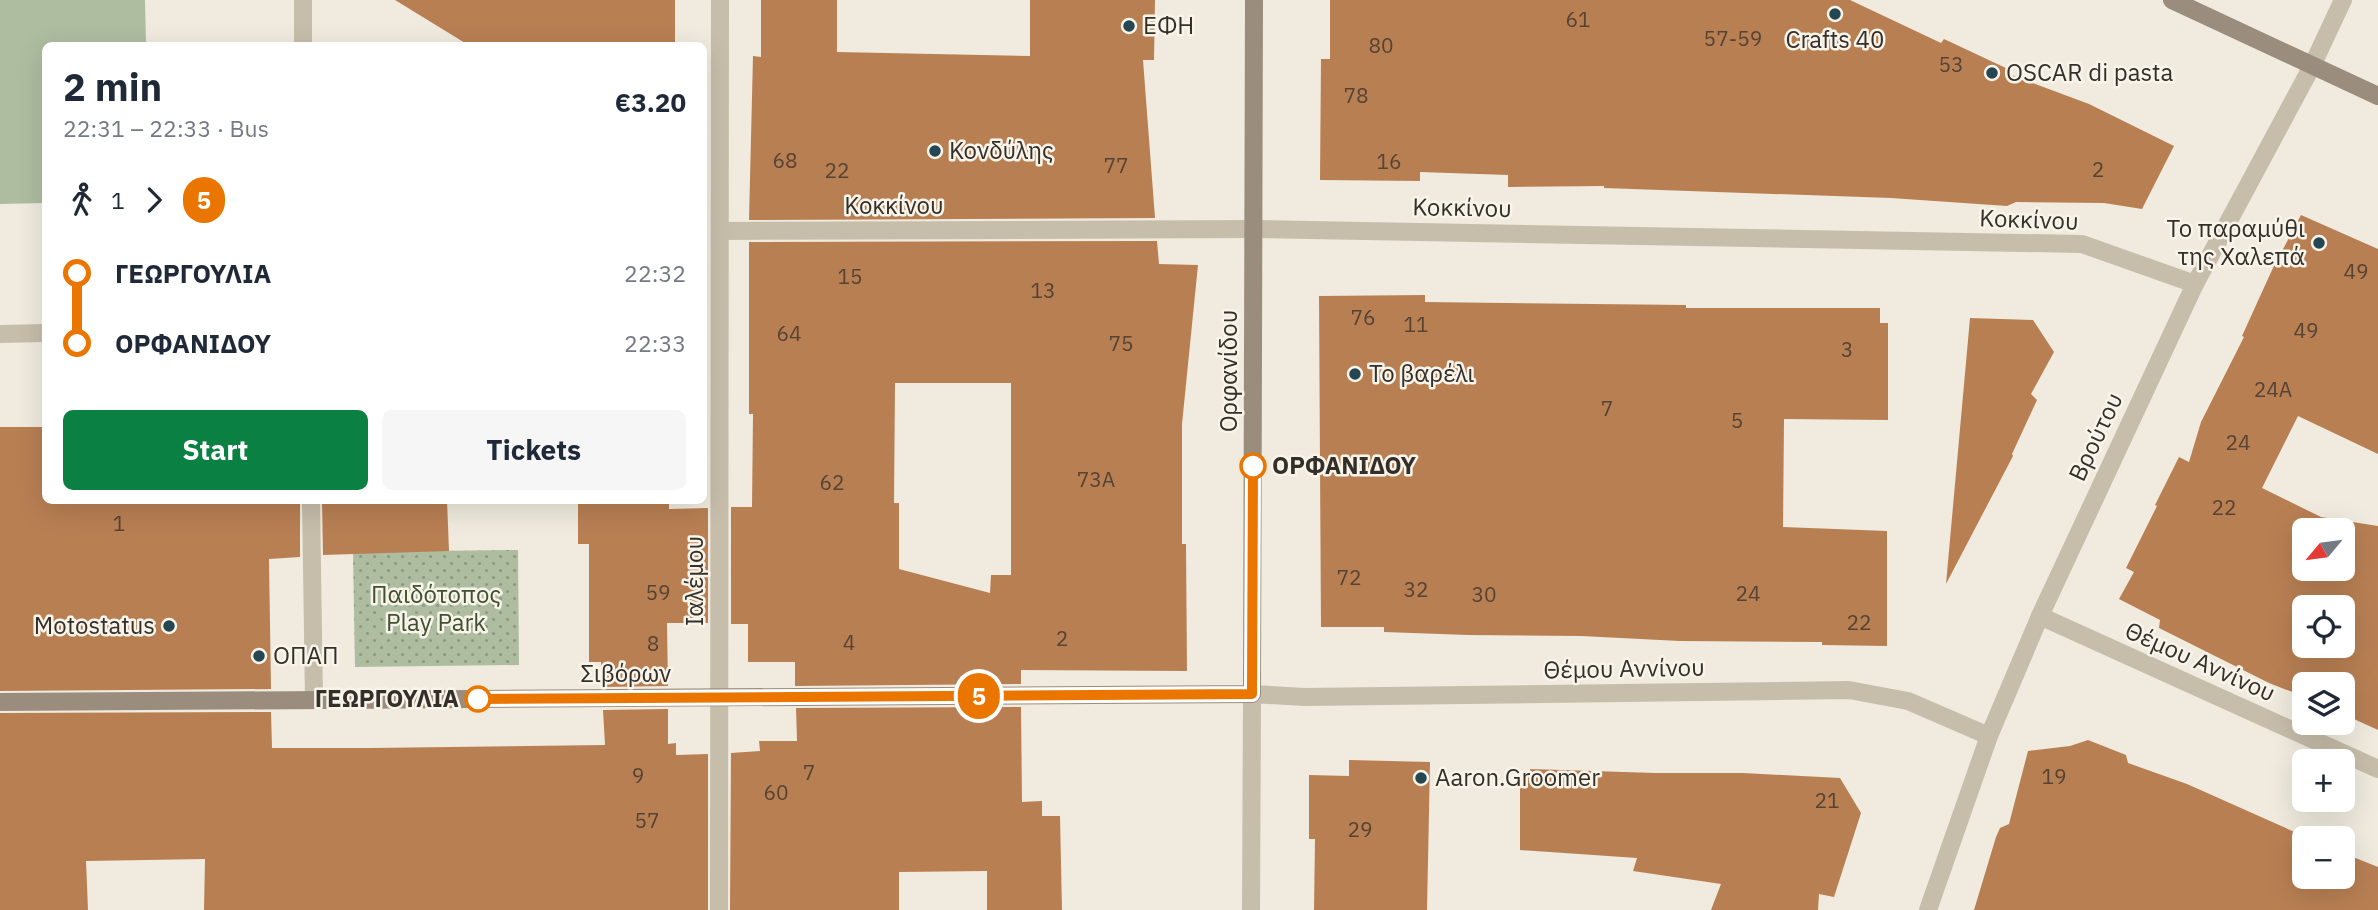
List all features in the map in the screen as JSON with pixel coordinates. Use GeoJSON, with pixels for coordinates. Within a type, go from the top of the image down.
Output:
{"type":"FeatureCollection","features":[{"type":"Feature","properties":{"kind":"street"},"geometry":{"type":"LineString","coordinates":[[303,0],[303,42]]}},
{"type":"Feature","properties":{"kind":"street","name":"Ιαλέμου"},"geometry":{"type":"LineString","coordinates":[[719,910],[720,0]]}},
{"type":"Feature","properties":{"kind":"street","name":"Ορφανίδου"},"geometry":{"type":"LineString","coordinates":[[1251,910],[1254,0]]}},
{"type":"Feature","properties":{"kind":"street"},"geometry":{"type":"LineString","coordinates":[[2172,0],[2378,96]]}},
{"type":"Feature","properties":{"kind":"street","name":"Βρούτου"},"geometry":{"type":"LineString","coordinates":[[1928,910],[1989,736],[2040,616],[2195,284],[2312,66],[2343,0]]}},
{"type":"Feature","properties":{"kind":"street","name":"Κοκκίνου"},"geometry":{"type":"LineString","coordinates":[[720,231],[1254,229],[2082,244],[2195,284]]}},
{"type":"Feature","properties":{"kind":"street"},"geometry":{"type":"LineString","coordinates":[[0,334],[42,333]]}},
{"type":"Feature","properties":{"kind":"street"},"geometry":{"type":"LineString","coordinates":[[311,504],[314,700]]}},
{"type":"Feature","properties":{"kind":"street","name":"Θέμου Αννίνου"},"geometry":{"type":"LineString","coordinates":[[2040,616],[2378,769]]}},
{"type":"Feature","properties":{"kind":"street","name":"Θέμου Αννίνου"},"geometry":{"type":"LineString","coordinates":[[1252,694],[1305,697],[1849,690],[1908,701],[1989,736]]}},
{"type":"Feature","properties":{"kind":"street","name":"Σιβόρων"},"geometry":{"type":"LineString","coordinates":[[0,702],[1252,694]]}},
{"type":"Feature","properties":{"kind":"green space"},"geometry":{"type":"Polygon","coordinates":[[[0,0],[145,0],[146,42],[42,42],[42,203],[0,204],[0,0]]]}},
{"type":"Feature","properties":{"kind":"green space","name":"Παιδότοπος Play Park"},"geometry":{"type":"Polygon","coordinates":[[[518,550],[519,665],[355,667],[353,552],[518,550]]]}},
{"type":"Feature","properties":{"kind":"building"},"geometry":{"type":"Polygon","coordinates":[[[395,0],[675,0],[675,42],[463,42],[395,0]]]}},
{"type":"Feature","properties":{"kind":"building"},"geometry":{"type":"Polygon","coordinates":[[[761,0],[837,0],[837,52],[1030,56],[1030,0],[1155,0],[1154,60],[1143,60],[1155,218],[749,220],[753,56],[761,57],[761,0]]]}},
{"type":"Feature","properties":{"kind":"building"},"geometry":{"type":"Polygon","coordinates":[[[1330,0],[1850,0],[1941,43],[1944,39],[2008,69],[2006,73],[2089,104],[2174,146],[2142,209],[2104,203],[2016,202],[2007,206],[1891,198],[1604,186],[1508,187],[1508,175],[1420,172],[1420,181],[1320,180],[1321,59],[1330,59],[1330,0]]]}},
{"type":"Feature","properties":{"kind":"building"},"geometry":{"type":"Polygon","coordinates":[[[2301,215],[2378,249],[2378,454],[2298,416],[2262,488],[2327,518],[2292,518],[2292,581],[2356,581],[2356,523],[2378,526],[2378,730],[2355,719],[2355,672],[2292,672],[2292,692],[2159,628],[2160,620],[2119,599],[2134,572],[2126,568],[2157,506],[2155,505],[2179,457],[2189,462],[2201,422],[2244,337],[2242,336],[2301,215]]]}},
{"type":"Feature","properties":{"kind":"building"},"geometry":{"type":"Polygon","coordinates":[[[1157,241],[1159,264],[1198,265],[1182,424],[1182,544],[1186,544],[1187,671],[1021,670],[1021,684],[795,686],[795,662],[748,662],[748,624],[731,624],[731,507],[752,507],[749,242],[1157,241]],[[895,383],[894,503],[899,503],[899,569],[990,593],[991,575],[1011,575],[1011,383],[895,383]]]}},
{"type":"Feature","properties":{"kind":"building"},"geometry":{"type":"Polygon","coordinates":[[[1425,295],[1425,302],[1686,305],[1686,308],[1880,308],[1880,323],[1888,323],[1888,420],[1784,419],[1783,527],[1887,531],[1887,646],[1822,645],[1822,642],[1468,635],[1384,632],[1384,627],[1321,627],[1319,296],[1425,295]]]}},
{"type":"Feature","properties":{"kind":"building"},"geometry":{"type":"Polygon","coordinates":[[[1970,318],[2033,320],[2054,352],[2031,394],[2037,400],[2013,456],[1946,584],[1970,318]]]}},
{"type":"Feature","properties":{"kind":"building"},"geometry":{"type":"Polygon","coordinates":[[[0,427],[42,427],[42,504],[300,504],[300,557],[269,559],[271,689],[0,691],[0,427]]]}},
{"type":"Feature","properties":{"kind":"building"},"geometry":{"type":"Polygon","coordinates":[[[322,504],[447,504],[449,551],[323,555],[322,504]]]}},
{"type":"Feature","properties":{"kind":"building"},"geometry":{"type":"Polygon","coordinates":[[[578,504],[669,504],[669,509],[708,508],[708,623],[667,623],[668,686],[602,687],[601,662],[589,662],[589,544],[578,544],[578,504]]]}},
{"type":"Feature","properties":{"kind":"building"},"geometry":{"type":"Polygon","coordinates":[[[1021,707],[1022,802],[1042,801],[1042,816],[1060,816],[1062,910],[987,910],[987,871],[899,872],[899,910],[730,910],[731,753],[760,751],[759,741],[797,741],[796,708],[1021,707]]]}},
{"type":"Feature","properties":{"kind":"building"},"geometry":{"type":"Polygon","coordinates":[[[668,709],[668,744],[676,743],[676,755],[708,754],[708,910],[204,910],[205,859],[86,861],[88,910],[0,910],[0,713],[271,712],[272,748],[371,748],[605,745],[603,710],[668,709]]]}},
{"type":"Feature","properties":{"kind":"building"},"geometry":{"type":"Polygon","coordinates":[[[2088,740],[2126,755],[2128,763],[2187,784],[2292,831],[2292,889],[2355,889],[2355,858],[2378,867],[2378,910],[1974,910],[1996,837],[2000,828],[2009,824],[2028,751],[2070,746],[2088,740]]]}},
{"type":"Feature","properties":{"kind":"building"},"geometry":{"type":"Polygon","coordinates":[[[1349,760],[1430,762],[1427,910],[1314,910],[1315,839],[1309,839],[1309,775],[1349,776],[1349,760]]]}},
{"type":"Feature","properties":{"kind":"building"},"geometry":{"type":"Polygon","coordinates":[[[1530,769],[1743,773],[1840,778],[1861,813],[1834,897],[1819,894],[1818,910],[1711,910],[1721,884],[1633,871],[1637,858],[1520,850],[1520,776],[1530,777],[1530,769]]]}},
{"type":"Feature","properties":{"kind":"bus line","name":"5"},"geometry":{"type":"LineString","coordinates":[[478,699],[1252,694],[1253,466]]}},
{"type":"Feature","properties":{"kind":"place","name":"Crafts 40"},"geometry":{"type":"Point","coordinates":[1835,14]}},
{"type":"Feature","properties":{"kind":"place","name":"ΕΦΗ"},"geometry":{"type":"Point","coordinates":[1129,26]}},
{"type":"Feature","properties":{"kind":"place","name":"OSCAR di pasta"},"geometry":{"type":"Point","coordinates":[1992,73]}},
{"type":"Feature","properties":{"kind":"place","name":"Κονδύλης"},"geometry":{"type":"Point","coordinates":[935,151]}},
{"type":"Feature","properties":{"kind":"place","name":"Το παραμύθι της Χαλεπά"},"geometry":{"type":"Point","coordinates":[2319,243]}},
{"type":"Feature","properties":{"kind":"place","name":"Το βαρέλι"},"geometry":{"type":"Point","coordinates":[1355,374]}},
{"type":"Feature","properties":{"kind":"place","name":"ΟΡΦΑΝΙΔΟΥ"},"geometry":{"type":"Point","coordinates":[1253,466]}},
{"type":"Feature","properties":{"kind":"place","name":"Motostatus"},"geometry":{"type":"Point","coordinates":[169,626]}},
{"type":"Feature","properties":{"kind":"place","name":"ΟΠΑΠ"},"geometry":{"type":"Point","coordinates":[259,656]}},
{"type":"Feature","properties":{"kind":"place","name":"ΓΕΩΡΓΟΥΛΙΑ"},"geometry":{"type":"Point","coordinates":[478,699]}},
{"type":"Feature","properties":{"kind":"place","name":"Aaron.Groomer"},"geometry":{"type":"Point","coordinates":[1421,778]}}]}
